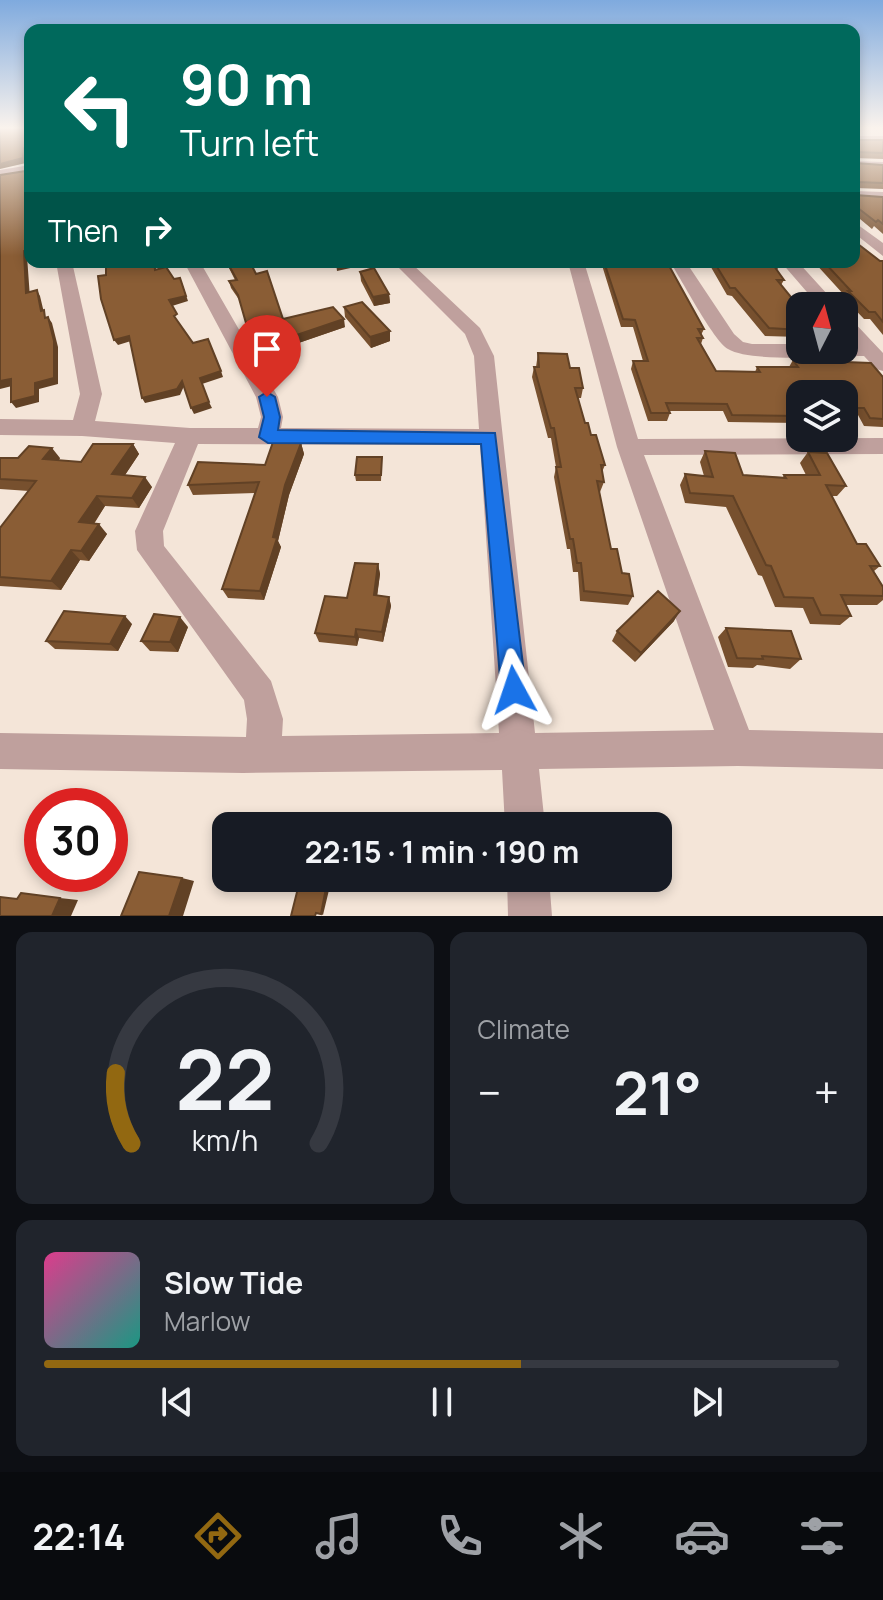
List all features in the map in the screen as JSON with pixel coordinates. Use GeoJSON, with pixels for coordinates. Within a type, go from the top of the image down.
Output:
{"type":"FeatureCollection","features":[{"type":"Feature","properties":{"kind":"street"},"geometry":{"type":"LineString","coordinates":[[860,195],[883,196]]}},
{"type":"Feature","properties":{"kind":"street"},"geometry":{"type":"LineString","coordinates":[[860,235],[883,251]]}},
{"type":"Feature","properties":{"kind":"street"},"geometry":{"type":"LineString","coordinates":[[65,268],[91,394],[82,428]]}},
{"type":"Feature","properties":{"kind":"street"},"geometry":{"type":"LineString","coordinates":[[195,268],[267,397],[272,417],[268,437]]}},
{"type":"Feature","properties":{"kind":"street"},"geometry":{"type":"LineString","coordinates":[[407,268],[473,332],[484,356],[524,812]]}},
{"type":"Feature","properties":{"kind":"street"},"geometry":{"type":"LineString","coordinates":[[578,268],[629,447],[738,748]]}},
{"type":"Feature","properties":{"kind":"street"},"geometry":{"type":"LineString","coordinates":[[682,268],[727,338],[736,346],[752,350],[877,358]]}},
{"type":"Feature","properties":{"kind":"street"},"geometry":{"type":"LineString","coordinates":[[794,268],[816,292]]}},
{"type":"Feature","properties":{"kind":"street"},"geometry":{"type":"LineString","coordinates":[[858,337],[877,358]]}},
{"type":"Feature","properties":{"kind":"street"},"geometry":{"type":"LineString","coordinates":[[4,432],[82,428],[190,436],[489,437]]}},
{"type":"Feature","properties":{"kind":"street"},"geometry":{"type":"LineString","coordinates":[[190,436],[149,531],[151,550],[259,693],[265,719],[263,754]]}},
{"type":"Feature","properties":{"kind":"street"},"geometry":{"type":"LineString","coordinates":[[629,447],[883,446]]}},
{"type":"Feature","properties":{"kind":"street"},"geometry":{"type":"LineString","coordinates":[[0,751],[263,754],[738,748],[883,751]]}},
{"type":"Feature","properties":{"kind":"street"},"geometry":{"type":"LineString","coordinates":[[529,892],[530,916]]}},
{"type":"Feature","properties":{"kind":"building"},"geometry":{"type":"Polygon","coordinates":[[[24,171],[26,293],[37,290],[41,311],[44,310],[45,318],[48,317],[54,341],[54,378],[35,383],[35,396],[11,402],[11,379],[0,381],[0,175],[24,171]]]}},
{"type":"Feature","properties":{"kind":"building"},"geometry":{"type":"Polygon","coordinates":[[[860,171],[883,171],[883,183],[860,182],[860,171]]]}},
{"type":"Feature","properties":{"kind":"building"},"geometry":{"type":"Polygon","coordinates":[[[860,195],[883,197],[883,224],[878,220],[876,222],[860,210],[860,195]]]}},
{"type":"Feature","properties":{"kind":"building"},"geometry":{"type":"Polygon","coordinates":[[[860,246],[883,261],[883,322],[875,312],[869,312],[858,301],[858,292],[848,291],[851,291],[830,268],[860,268],[860,246]]]}},
{"type":"Feature","properties":{"kind":"building"},"geometry":{"type":"Polygon","coordinates":[[[106,268],[167,268],[174,279],[180,278],[186,296],[169,300],[177,314],[174,316],[193,343],[208,339],[221,371],[200,378],[209,402],[191,408],[182,381],[177,389],[142,398],[129,336],[114,340],[101,299],[98,276],[106,275],[106,268]]]}},
{"type":"Feature","properties":{"kind":"building"},"geometry":{"type":"Polygon","coordinates":[[[230,268],[253,268],[256,274],[267,271],[283,319],[333,307],[344,319],[279,341],[266,319],[246,323],[238,295],[229,281],[237,280],[230,268]]]}},
{"type":"Feature","properties":{"kind":"building"},"geometry":{"type":"Polygon","coordinates":[[[374,268],[389,294],[373,297],[360,272],[374,268]]]}},
{"type":"Feature","properties":{"kind":"building"},"geometry":{"type":"Polygon","coordinates":[[[606,268],[670,268],[704,329],[698,329],[703,338],[697,338],[716,371],[760,372],[757,367],[871,363],[883,377],[883,419],[870,418],[864,408],[858,408],[858,380],[786,380],[786,416],[732,415],[727,404],[666,403],[670,413],[651,413],[633,361],[648,361],[635,320],[623,319],[606,268]]]}},
{"type":"Feature","properties":{"kind":"building"},"geometry":{"type":"Polygon","coordinates":[[[718,268],[775,268],[784,280],[777,280],[787,292],[786,329],[769,328],[735,288],[730,288],[718,268]]]}},
{"type":"Feature","properties":{"kind":"building"},"geometry":{"type":"Polygon","coordinates":[[[362,302],[390,331],[370,337],[344,307],[362,302]]]}},
{"type":"Feature","properties":{"kind":"building"},"geometry":{"type":"Polygon","coordinates":[[[538,353],[567,354],[570,368],[579,368],[583,388],[575,388],[585,423],[588,423],[591,435],[596,435],[605,465],[601,465],[604,482],[597,481],[611,549],[617,549],[622,573],[629,574],[633,596],[584,591],[581,563],[577,563],[573,539],[570,539],[556,467],[561,467],[554,428],[551,428],[534,367],[539,367],[538,353]]]}},
{"type":"Feature","properties":{"kind":"building"},"geometry":{"type":"Polygon","coordinates":[[[273,442],[301,443],[285,485],[273,537],[277,538],[260,591],[222,589],[259,482],[188,485],[198,462],[265,465],[273,442]]]}},
{"type":"Feature","properties":{"kind":"building"},"geometry":{"type":"Polygon","coordinates":[[[93,444],[133,444],[112,474],[145,477],[132,498],[97,496],[79,522],[99,524],[81,551],[71,550],[51,581],[0,577],[0,528],[36,481],[0,479],[0,458],[18,458],[29,446],[52,448],[43,459],[81,462],[93,444]]]}},
{"type":"Feature","properties":{"kind":"building"},"geometry":{"type":"Polygon","coordinates":[[[705,451],[735,453],[743,475],[786,478],[784,475],[820,475],[808,452],[827,453],[846,486],[826,485],[857,544],[866,544],[880,566],[870,566],[883,587],[883,596],[841,595],[851,616],[821,615],[813,598],[784,597],[733,496],[690,493],[685,474],[713,477],[705,451]]]}},
{"type":"Feature","properties":{"kind":"building"},"geometry":{"type":"Polygon","coordinates":[[[357,457],[382,457],[381,475],[355,475],[357,457]]]}},
{"type":"Feature","properties":{"kind":"building"},"geometry":{"type":"Polygon","coordinates":[[[355,563],[378,564],[374,595],[389,597],[382,632],[356,629],[355,637],[315,633],[325,596],[347,598],[355,563]]]}},
{"type":"Feature","properties":{"kind":"building"},"geometry":{"type":"Polygon","coordinates":[[[658,591],[680,611],[641,653],[617,631],[658,591]]]}},
{"type":"Feature","properties":{"kind":"building"},"geometry":{"type":"Polygon","coordinates":[[[64,611],[125,616],[110,644],[46,641],[64,611]]]}},
{"type":"Feature","properties":{"kind":"building"},"geometry":{"type":"Polygon","coordinates":[[[154,614],[180,617],[170,642],[141,641],[154,614]]]}},
{"type":"Feature","properties":{"kind":"building"},"geometry":{"type":"Polygon","coordinates":[[[726,628],[791,631],[801,659],[737,658],[726,628]]]}},
{"type":"Feature","properties":{"kind":"building"},"geometry":{"type":"Polygon","coordinates":[[[139,872],[182,878],[169,916],[121,916],[139,872]]]}},
{"type":"Feature","properties":{"kind":"building"},"geometry":{"type":"Polygon","coordinates":[[[297,892],[325,892],[321,914],[291,916],[297,892]]]}},
{"type":"Feature","properties":{"kind":"building"},"geometry":{"type":"Polygon","coordinates":[[[21,893],[60,898],[52,916],[0,916],[0,897],[17,899],[21,893]]]}},
{"type":"Feature","properties":{"kind":"route"},"geometry":{"type":"LineString","coordinates":[[267,397],[272,417],[268,437],[489,437],[514,690]]}}]}
